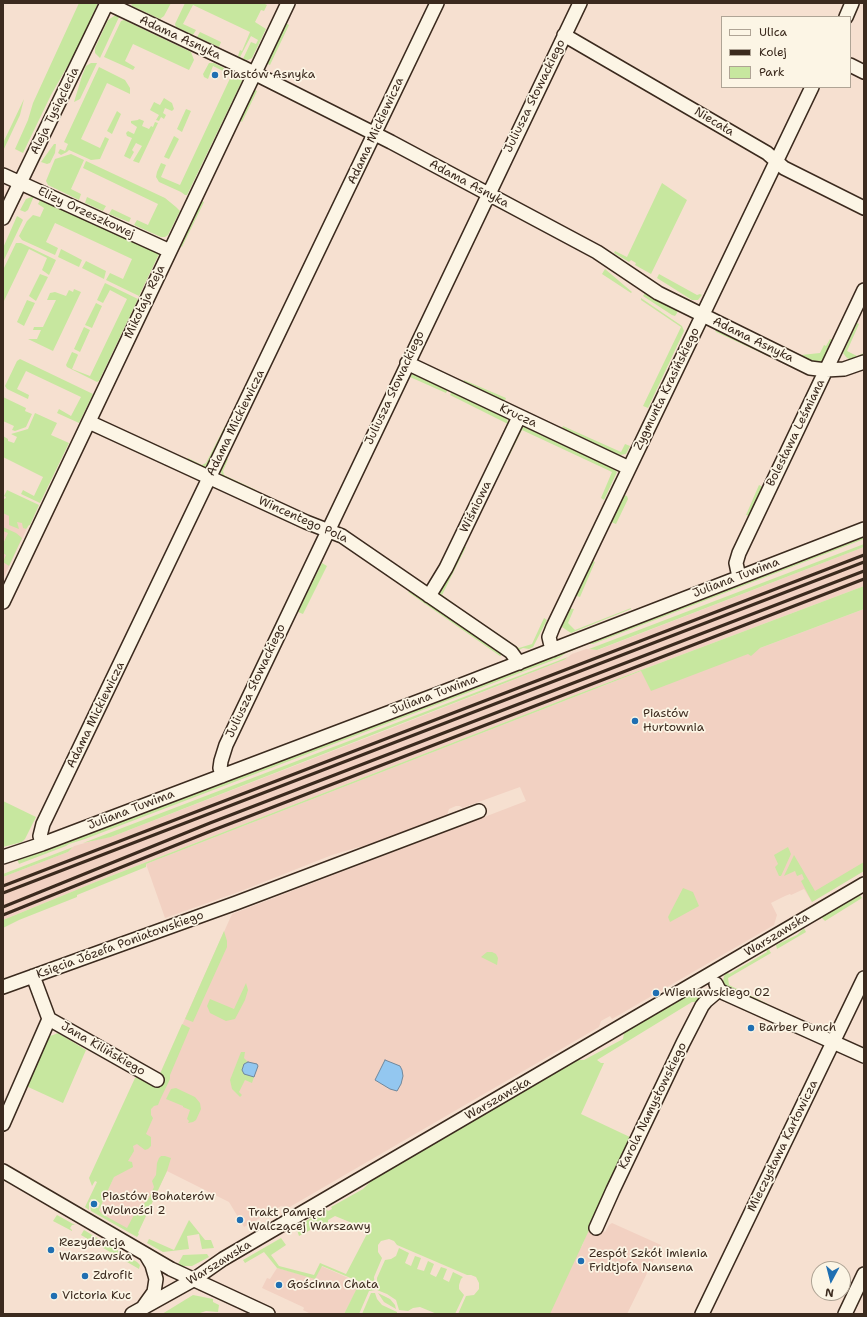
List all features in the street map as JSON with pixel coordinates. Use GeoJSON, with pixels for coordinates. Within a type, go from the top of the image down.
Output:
{"type":"FeatureCollection","features":[{"type":"Feature","properties":{"kind":"street","name":"Adama Asnyka"},"geometry":{"type":"LineString","coordinates":[[107,3],[255,74],[375,134],[597,252],[658,293],[810,368],[826,370],[844,369],[864,362]]}},
{"type":"Feature","properties":{"kind":"street","name":"Aleja Tysiąclecia"},"geometry":{"type":"LineString","coordinates":[[3,218],[107,3]]}},
{"type":"Feature","properties":{"kind":"street","name":"Mikołaja Reja"},"geometry":{"type":"LineString","coordinates":[[3,602],[288,3]]}},
{"type":"Feature","properties":{"kind":"street","name":"Adama Mickiewicza"},"geometry":{"type":"LineString","coordinates":[[42,844],[40,836],[43,824],[437,3]]}},
{"type":"Feature","properties":{"kind":"street","name":"Juliusza Słowackiego"},"geometry":{"type":"LineString","coordinates":[[222,776],[220,765],[226,745],[580,3]]}},
{"type":"Feature","properties":{"kind":"street"},"geometry":{"type":"LineString","coordinates":[[846,16],[852,3]]}},
{"type":"Feature","properties":{"kind":"street","name":"Niecała"},"geometry":{"type":"LineString","coordinates":[[564,35],[767,153],[786,169],[864,208]]}},
{"type":"Feature","properties":{"kind":"street"},"geometry":{"type":"LineString","coordinates":[[851,66],[864,72]]}},
{"type":"Feature","properties":{"kind":"street","name":"Zygmunta Krasińskiego"},"geometry":{"type":"LineString","coordinates":[[552,650],[549,638],[553,626],[812,88]]}},
{"type":"Feature","properties":{"kind":"street","name":"Elizy Orzeszkowej"},"geometry":{"type":"LineString","coordinates":[[3,175],[170,251]]}},
{"type":"Feature","properties":{"kind":"street","name":"Bolesława Leśmiana"},"geometry":{"type":"LineString","coordinates":[[739,577],[736,563],[739,553],[864,290]]}},
{"type":"Feature","properties":{"kind":"street","name":"Krucza"},"geometry":{"type":"LineString","coordinates":[[407,363],[629,468]]}},
{"type":"Feature","properties":{"kind":"street","name":"Wiśniowa"},"geometry":{"type":"LineString","coordinates":[[429,596],[446,568],[519,417]]}},
{"type":"Feature","properties":{"kind":"street","name":"Wincentego Pola"},"geometry":{"type":"LineString","coordinates":[[89,422],[306,522],[347,539],[511,652],[518,663]]}},
{"type":"Feature","properties":{"kind":"street","name":"Juliana Tuwima"},"geometry":{"type":"LineString","coordinates":[[3,858],[518,663],[864,529]]}},
{"type":"Feature","properties":{"kind":"street","name":"Księcia Józefa Poniatowskiego"},"geometry":{"type":"LineString","coordinates":[[3,987],[236,903],[479,811]]}},
{"type":"Feature","properties":{"kind":"street","name":"Warszawska"},"geometry":{"type":"LineString","coordinates":[[137,1311],[193,1280],[223,1259],[864,884]]}},
{"type":"Feature","properties":{"kind":"street"},"geometry":{"type":"LineString","coordinates":[[710,974],[720,990],[864,1056]]}},
{"type":"Feature","properties":{"kind":"street"},"geometry":{"type":"LineString","coordinates":[[3,1124],[49,1019],[34,976]]}},
{"type":"Feature","properties":{"kind":"street","name":"Mieczysława Karłowicza"},"geometry":{"type":"LineString","coordinates":[[702,1314],[864,978]]}},
{"type":"Feature","properties":{"kind":"street","name":"Karola Namysłowskiego"},"geometry":{"type":"LineString","coordinates":[[596,1228],[683,1043],[702,1006],[720,990]]}},
{"type":"Feature","properties":{"kind":"street","name":"Jana Kilińskiego"},"geometry":{"type":"LineString","coordinates":[[49,1019],[157,1080]]}},
{"type":"Feature","properties":{"kind":"street"},"geometry":{"type":"LineString","coordinates":[[3,1171],[144,1254],[193,1280],[268,1314]]}},
{"type":"Feature","properties":{"kind":"street"},"geometry":{"type":"LineString","coordinates":[[137,1311],[154,1292],[156,1279],[152,1265],[144,1254]]}},
{"type":"Feature","properties":{"kind":"street"},"geometry":{"type":"LineString","coordinates":[[845,1314],[864,1274]]}},
{"type":"Feature","properties":{"kind":"shaded area"},"geometry":{"type":"Polygon","coordinates":[[[3,512],[29,524],[3,579],[3,512]]]}},
{"type":"Feature","properties":{"kind":"shaded area"},"geometry":{"type":"Polygon","coordinates":[[[864,547],[864,586],[575,695],[98,881],[3,920],[3,877],[68,852],[74,846],[111,837],[564,660],[572,654],[586,649],[598,650],[864,547]]]}},
{"type":"Feature","properties":{"kind":"shaded area"},"geometry":{"type":"Polygon","coordinates":[[[864,609],[864,871],[812,902],[804,889],[771,903],[777,915],[774,925],[612,1019],[610,1016],[601,1021],[599,1027],[288,1208],[281,1206],[244,1227],[229,1202],[167,1171],[138,1232],[135,1234],[102,1214],[99,1210],[232,914],[526,801],[520,787],[462,808],[460,806],[456,806],[449,809],[447,815],[362,847],[332,855],[241,891],[165,918],[146,864],[641,671],[760,648],[864,609]]]}},
{"type":"Feature","properties":{"kind":"shaded area","name":"Zespół Szkół imienia Fridtjofa Nansena"},"geometry":{"type":"Polygon","coordinates":[[[612,1223],[661,1245],[627,1314],[487,1314],[582,1246],[590,1225],[605,1232],[612,1223]]]}},
{"type":"Feature","properties":{"kind":"shaded area"},"geometry":{"type":"Polygon","coordinates":[[[321,1266],[360,1283],[344,1314],[311,1314],[303,1310],[303,1307],[262,1288],[267,1278],[270,1279],[277,1268],[315,1278],[321,1266]]]}},
{"type":"Feature","properties":{"kind":"green space"},"geometry":{"type":"Polygon","coordinates":[[[79,3],[98,3],[75,53],[51,95],[23,153],[15,149],[28,120],[33,103],[79,3]]]}},
{"type":"Feature","properties":{"kind":"green space"},"geometry":{"type":"Polygon","coordinates":[[[131,3],[171,3],[164,16],[160,19],[132,6],[131,3]]]}},
{"type":"Feature","properties":{"kind":"green space"},"geometry":{"type":"Polygon","coordinates":[[[185,3],[263,3],[267,5],[264,11],[261,10],[255,22],[266,29],[252,58],[248,60],[243,59],[251,42],[256,44],[258,40],[251,36],[240,57],[238,56],[240,50],[242,51],[250,32],[193,5],[183,24],[196,30],[193,35],[176,27],[175,24],[185,3]]]}},
{"type":"Feature","properties":{"kind":"green space"},"geometry":{"type":"Polygon","coordinates":[[[120,15],[100,58],[95,53],[95,48],[108,20],[114,16],[120,15]]]}},
{"type":"Feature","properties":{"kind":"green space"},"geometry":{"type":"Polygon","coordinates":[[[124,20],[191,52],[194,60],[189,70],[133,44],[125,61],[135,67],[133,70],[104,57],[121,21],[124,20]]]}},
{"type":"Feature","properties":{"kind":"green space"},"geometry":{"type":"Polygon","coordinates":[[[286,23],[289,25],[270,65],[266,63],[284,24],[286,23]]]}},
{"type":"Feature","properties":{"kind":"green space"},"geometry":{"type":"Polygon","coordinates":[[[200,32],[221,42],[219,47],[197,37],[200,32]]]}},
{"type":"Feature","properties":{"kind":"green space"},"geometry":{"type":"Polygon","coordinates":[[[91,63],[97,63],[80,99],[74,102],[86,66],[91,63]]]}},
{"type":"Feature","properties":{"kind":"green space"},"geometry":{"type":"Polygon","coordinates":[[[209,63],[214,63],[224,68],[223,71],[213,66],[208,79],[204,77],[203,74],[209,63]]]}},
{"type":"Feature","properties":{"kind":"green space"},"geometry":{"type":"Polygon","coordinates":[[[99,67],[125,80],[130,88],[130,94],[107,83],[81,139],[100,148],[105,137],[109,139],[100,159],[91,160],[69,150],[61,155],[58,153],[60,149],[65,151],[68,144],[64,142],[99,67]]]}},
{"type":"Feature","properties":{"kind":"green space"},"geometry":{"type":"Polygon","coordinates":[[[233,72],[239,75],[242,81],[187,195],[159,182],[156,177],[161,163],[166,165],[161,177],[180,185],[233,72]]]}},
{"type":"Feature","properties":{"kind":"green space"},"geometry":{"type":"Polygon","coordinates":[[[253,89],[257,91],[242,122],[239,119],[253,89]]]}},
{"type":"Feature","properties":{"kind":"green space"},"geometry":{"type":"Polygon","coordinates":[[[164,98],[172,103],[174,109],[172,111],[165,108],[163,113],[166,115],[164,119],[161,117],[159,121],[156,120],[159,115],[150,110],[154,102],[160,105],[164,98]]]}},
{"type":"Feature","properties":{"kind":"green space"},"geometry":{"type":"Polygon","coordinates":[[[24,99],[20,115],[3,151],[3,143],[24,99]]]}},
{"type":"Feature","properties":{"kind":"green space"},"geometry":{"type":"Polygon","coordinates":[[[186,109],[191,111],[182,132],[177,129],[186,109]]]}},
{"type":"Feature","properties":{"kind":"green space"},"geometry":{"type":"Polygon","coordinates":[[[117,111],[121,114],[112,134],[107,131],[117,111]]]}},
{"type":"Feature","properties":{"kind":"green space"},"geometry":{"type":"Polygon","coordinates":[[[139,119],[144,121],[142,126],[149,129],[151,126],[153,127],[155,122],[158,123],[139,163],[133,161],[142,146],[136,143],[132,150],[134,152],[130,159],[124,156],[132,138],[127,136],[126,133],[128,131],[134,134],[137,127],[131,123],[131,121],[139,119]]]}},
{"type":"Feature","properties":{"kind":"green space"},"geometry":{"type":"Polygon","coordinates":[[[174,136],[179,139],[169,159],[164,157],[174,136]]]}},
{"type":"Feature","properties":{"kind":"green space"},"geometry":{"type":"Polygon","coordinates":[[[54,144],[56,144],[55,153],[50,163],[47,164],[41,162],[54,144]]]}},
{"type":"Feature","properties":{"kind":"green space"},"geometry":{"type":"Polygon","coordinates":[[[71,154],[84,160],[71,189],[81,194],[79,200],[48,185],[46,181],[55,159],[71,154]]]}},
{"type":"Feature","properties":{"kind":"green space"},"geometry":{"type":"Polygon","coordinates":[[[86,161],[165,198],[176,207],[180,211],[168,235],[161,237],[134,225],[137,220],[148,225],[158,204],[83,168],[86,161]]]}},
{"type":"Feature","properties":{"kind":"green space"},"geometry":{"type":"Polygon","coordinates":[[[662,183],[687,200],[651,274],[635,265],[636,263],[631,260],[629,262],[614,253],[615,251],[627,257],[662,183]]]}},
{"type":"Feature","properties":{"kind":"green space"},"geometry":{"type":"Polygon","coordinates":[[[34,196],[28,210],[25,212],[20,210],[26,199],[34,196]]]}},
{"type":"Feature","properties":{"kind":"green space"},"geometry":{"type":"Polygon","coordinates":[[[87,197],[106,206],[103,211],[85,203],[87,197]]]}},
{"type":"Feature","properties":{"kind":"green space"},"geometry":{"type":"Polygon","coordinates":[[[41,198],[159,254],[139,296],[106,280],[110,273],[123,279],[132,259],[55,223],[46,242],[58,248],[55,255],[22,240],[19,236],[27,221],[33,215],[40,217],[44,208],[38,204],[41,198]]]}},
{"type":"Feature","properties":{"kind":"green space"},"geometry":{"type":"Polygon","coordinates":[[[199,202],[204,202],[182,247],[179,244],[184,235],[186,235],[196,215],[194,214],[199,202]]]}},
{"type":"Feature","properties":{"kind":"green space"},"geometry":{"type":"Polygon","coordinates":[[[112,209],[131,218],[129,222],[109,214],[112,209]]]}},
{"type":"Feature","properties":{"kind":"green space"},"geometry":{"type":"Polygon","coordinates":[[[17,216],[23,220],[3,262],[3,248],[17,216]]]}},
{"type":"Feature","properties":{"kind":"green space"},"geometry":{"type":"Polygon","coordinates":[[[16,243],[21,243],[56,260],[49,275],[42,270],[47,258],[29,249],[3,303],[3,270],[16,243]]]}},
{"type":"Feature","properties":{"kind":"green space"},"geometry":{"type":"Polygon","coordinates":[[[61,249],[82,260],[79,267],[58,257],[61,249]]]}},
{"type":"Feature","properties":{"kind":"green space"},"geometry":{"type":"Polygon","coordinates":[[[86,261],[106,271],[104,279],[82,268],[86,261]]]}},
{"type":"Feature","properties":{"kind":"green space"},"geometry":{"type":"Polygon","coordinates":[[[605,269],[632,292],[631,293],[602,274],[605,269]]]}},
{"type":"Feature","properties":{"kind":"green space"},"geometry":{"type":"Polygon","coordinates":[[[40,274],[48,277],[36,301],[29,296],[40,274]]]}},
{"type":"Feature","properties":{"kind":"green space"},"geometry":{"type":"Polygon","coordinates":[[[659,274],[697,295],[702,295],[698,300],[692,300],[657,278],[659,274]]]}},
{"type":"Feature","properties":{"kind":"green space"},"geometry":{"type":"Polygon","coordinates":[[[105,283],[138,299],[99,381],[97,382],[67,367],[66,365],[72,352],[77,354],[78,355],[72,369],[90,376],[127,299],[110,290],[103,303],[97,300],[105,283]]]}},
{"type":"Feature","properties":{"kind":"green space"},"geometry":{"type":"Polygon","coordinates":[[[74,289],[81,292],[53,351],[28,339],[37,339],[41,330],[33,330],[34,327],[43,327],[56,300],[47,300],[50,293],[55,292],[66,296],[69,290],[73,292],[74,289]]]}},
{"type":"Feature","properties":{"kind":"green space"},"geometry":{"type":"Polygon","coordinates":[[[645,293],[678,309],[675,316],[643,296],[645,293]]]}},
{"type":"Feature","properties":{"kind":"green space"},"geometry":{"type":"Polygon","coordinates":[[[641,298],[682,326],[684,331],[648,408],[643,406],[681,327],[641,300],[641,298]]]}},
{"type":"Feature","properties":{"kind":"green space"},"geometry":{"type":"Polygon","coordinates":[[[27,300],[35,303],[24,326],[17,322],[27,300]]]}},
{"type":"Feature","properties":{"kind":"green space"},"geometry":{"type":"Polygon","coordinates":[[[96,303],[102,306],[92,328],[85,325],[96,303]]]}},
{"type":"Feature","properties":{"kind":"green space"},"geometry":{"type":"Polygon","coordinates":[[[857,323],[859,324],[847,351],[857,356],[864,353],[864,357],[850,360],[843,353],[857,323]]]}},
{"type":"Feature","properties":{"kind":"green space"},"geometry":{"type":"Polygon","coordinates":[[[84,327],[90,330],[80,352],[74,349],[84,327]]]}},
{"type":"Feature","properties":{"kind":"green space"},"geometry":{"type":"Polygon","coordinates":[[[714,327],[794,366],[792,367],[716,332],[714,327]]]}},
{"type":"Feature","properties":{"kind":"green space"},"geometry":{"type":"Polygon","coordinates":[[[830,339],[835,340],[823,361],[814,364],[784,349],[783,346],[801,355],[820,353],[824,345],[826,346],[830,339]]]}},
{"type":"Feature","properties":{"kind":"green space"},"geometry":{"type":"Polygon","coordinates":[[[20,359],[93,394],[79,423],[57,413],[59,409],[71,416],[81,397],[26,371],[17,389],[29,395],[28,399],[7,389],[5,386],[17,361],[20,359]]]}},
{"type":"Feature","properties":{"kind":"green space"},"geometry":{"type":"Polygon","coordinates":[[[413,373],[448,389],[446,393],[410,377],[413,373]]]}},
{"type":"Feature","properties":{"kind":"green space"},"geometry":{"type":"Polygon","coordinates":[[[464,380],[506,398],[504,403],[462,385],[464,380]]]}},
{"type":"Feature","properties":{"kind":"green space"},"geometry":{"type":"Polygon","coordinates":[[[452,391],[503,416],[507,419],[508,424],[450,395],[452,391]]]}},
{"type":"Feature","properties":{"kind":"green space"},"geometry":{"type":"Polygon","coordinates":[[[3,397],[26,408],[25,411],[32,414],[26,427],[15,431],[12,430],[14,426],[3,421],[3,397]]]}},
{"type":"Feature","properties":{"kind":"green space"},"geometry":{"type":"Polygon","coordinates":[[[35,413],[57,423],[51,435],[69,443],[40,503],[21,494],[23,490],[34,496],[43,477],[3,457],[3,436],[8,439],[8,441],[14,443],[17,437],[11,434],[28,429],[35,413]]]}},
{"type":"Feature","properties":{"kind":"green space"},"geometry":{"type":"Polygon","coordinates":[[[225,426],[227,429],[209,466],[203,468],[187,462],[188,458],[202,465],[206,463],[225,426]]]}},
{"type":"Feature","properties":{"kind":"green space"},"geometry":{"type":"Polygon","coordinates":[[[526,426],[603,462],[615,470],[617,472],[604,500],[601,498],[612,472],[522,430],[509,456],[508,453],[519,429],[526,426]]]}},
{"type":"Feature","properties":{"kind":"green space"},"geometry":{"type":"Polygon","coordinates":[[[563,426],[621,452],[625,444],[630,446],[626,454],[620,455],[613,453],[561,431],[563,426]]]}},
{"type":"Feature","properties":{"kind":"green space"},"geometry":{"type":"Polygon","coordinates":[[[225,458],[228,459],[223,471],[224,475],[256,490],[254,492],[222,476],[220,469],[225,458]]]}},
{"type":"Feature","properties":{"kind":"green space"},"geometry":{"type":"Polygon","coordinates":[[[759,485],[764,489],[749,516],[746,515],[759,485]]]}},
{"type":"Feature","properties":{"kind":"green space"},"geometry":{"type":"Polygon","coordinates":[[[7,490],[39,505],[30,525],[26,529],[23,528],[22,523],[17,522],[19,529],[9,525],[9,516],[3,513],[3,498],[5,499],[6,497],[4,496],[7,490]]]}},
{"type":"Feature","properties":{"kind":"green space"},"geometry":{"type":"Polygon","coordinates":[[[622,494],[627,496],[628,499],[616,524],[610,520],[622,494]]]}},
{"type":"Feature","properties":{"kind":"green space"},"geometry":{"type":"Polygon","coordinates":[[[3,527],[16,533],[22,538],[9,566],[3,562],[6,555],[3,553],[3,544],[8,533],[3,531],[3,527]]]}},
{"type":"Feature","properties":{"kind":"green space"},"geometry":{"type":"Polygon","coordinates":[[[864,534],[864,539],[593,644],[588,644],[566,653],[559,658],[19,864],[17,859],[864,534]]]}},
{"type":"Feature","properties":{"kind":"green space"},"geometry":{"type":"Polygon","coordinates":[[[864,544],[864,547],[597,650],[589,649],[864,544]]]}},
{"type":"Feature","properties":{"kind":"green space"},"geometry":{"type":"Polygon","coordinates":[[[464,547],[466,547],[442,595],[456,605],[455,607],[438,594],[464,547]]]}},
{"type":"Feature","properties":{"kind":"green space"},"geometry":{"type":"Polygon","coordinates":[[[590,562],[595,562],[580,597],[574,595],[590,562]]]}},
{"type":"Feature","properties":{"kind":"green space"},"geometry":{"type":"Polygon","coordinates":[[[322,563],[327,566],[303,614],[298,612],[322,563]]]}},
{"type":"Feature","properties":{"kind":"green space"},"geometry":{"type":"Polygon","coordinates":[[[864,586],[864,609],[760,648],[751,656],[748,654],[651,691],[641,671],[146,864],[146,867],[77,895],[77,897],[3,928],[3,920],[98,881],[575,695],[864,586]]]}},
{"type":"Feature","properties":{"kind":"green space"},"geometry":{"type":"Polygon","coordinates":[[[412,589],[503,654],[500,656],[408,592],[412,589]]]}},
{"type":"Feature","properties":{"kind":"green space"},"geometry":{"type":"Polygon","coordinates":[[[567,608],[574,609],[568,623],[575,630],[631,609],[571,633],[559,625],[567,608]]]}},
{"type":"Feature","properties":{"kind":"green space"},"geometry":{"type":"Polygon","coordinates":[[[470,613],[470,615],[519,648],[532,644],[544,618],[547,620],[533,647],[519,650],[469,617],[470,613]]]}},
{"type":"Feature","properties":{"kind":"green space"},"geometry":{"type":"Polygon","coordinates":[[[568,657],[564,660],[111,837],[83,843],[568,657]]]}},
{"type":"Feature","properties":{"kind":"green space"},"geometry":{"type":"Polygon","coordinates":[[[3,801],[36,817],[22,842],[3,847],[3,801]]]}},
{"type":"Feature","properties":{"kind":"green space"},"geometry":{"type":"Polygon","coordinates":[[[73,847],[68,852],[3,877],[3,874],[73,847]]]}},
{"type":"Feature","properties":{"kind":"green space"},"geometry":{"type":"Polygon","coordinates":[[[788,847],[791,854],[781,876],[779,876],[775,867],[778,864],[774,855],[788,847]]]}},
{"type":"Feature","properties":{"kind":"green space"},"geometry":{"type":"Polygon","coordinates":[[[794,855],[815,891],[864,862],[864,871],[812,902],[801,881],[804,879],[802,874],[797,876],[795,871],[784,876],[794,855]]]}},
{"type":"Feature","properties":{"kind":"green space"},"geometry":{"type":"Polygon","coordinates":[[[683,888],[693,892],[699,906],[670,922],[668,917],[683,888]]]}},
{"type":"Feature","properties":{"kind":"green space"},"geometry":{"type":"Polygon","coordinates":[[[859,894],[862,898],[825,921],[821,917],[859,894]]]}},
{"type":"Feature","properties":{"kind":"green space"},"geometry":{"type":"Polygon","coordinates":[[[804,928],[806,932],[777,949],[776,945],[797,935],[804,928]]]}},
{"type":"Feature","properties":{"kind":"green space"},"geometry":{"type":"Polygon","coordinates":[[[224,931],[227,947],[193,1022],[185,1019],[224,931]]]}},
{"type":"Feature","properties":{"kind":"green space"},"geometry":{"type":"Polygon","coordinates":[[[768,948],[771,953],[728,978],[729,985],[768,1004],[766,1006],[724,986],[724,976],[727,972],[729,974],[767,952],[766,949],[768,948]]]}},
{"type":"Feature","properties":{"kind":"green space"},"geometry":{"type":"Polygon","coordinates":[[[487,952],[496,954],[498,958],[497,965],[481,957],[487,952]]]}},
{"type":"Feature","properties":{"kind":"green space"},"geometry":{"type":"Polygon","coordinates":[[[246,983],[248,990],[245,1000],[235,1019],[226,1021],[210,1013],[207,1006],[210,999],[234,1009],[246,983]]]}},
{"type":"Feature","properties":{"kind":"green space"},"geometry":{"type":"Polygon","coordinates":[[[696,990],[704,997],[697,1002],[692,1002],[597,1060],[604,1063],[581,1114],[632,1138],[550,1314],[458,1314],[466,1296],[474,1295],[479,1289],[479,1283],[476,1277],[467,1275],[397,1245],[394,1241],[389,1239],[381,1241],[378,1245],[378,1252],[382,1258],[374,1277],[375,1290],[369,1291],[359,1314],[344,1314],[360,1282],[322,1266],[315,1279],[277,1268],[264,1252],[245,1263],[243,1260],[281,1238],[286,1245],[271,1255],[279,1266],[314,1275],[320,1263],[346,1274],[369,1230],[335,1216],[319,1227],[318,1226],[299,1236],[296,1227],[326,1209],[328,1211],[332,1209],[331,1207],[363,1189],[375,1177],[576,1060],[584,1060],[623,1039],[624,1033],[696,990]]]}},
{"type":"Feature","properties":{"kind":"green space"},"geometry":{"type":"Polygon","coordinates":[[[182,1024],[190,1028],[158,1105],[151,1109],[151,1115],[153,1118],[146,1134],[151,1137],[151,1146],[145,1150],[137,1144],[133,1146],[134,1151],[128,1161],[132,1162],[133,1167],[114,1177],[99,1210],[102,1214],[127,1228],[134,1215],[149,1198],[154,1187],[152,1181],[156,1175],[159,1158],[161,1156],[165,1156],[171,1158],[167,1171],[137,1237],[91,1211],[90,1205],[98,1208],[100,1203],[91,1199],[89,1210],[85,1207],[97,1182],[95,1181],[92,1186],[89,1178],[135,1078],[139,1076],[155,1085],[182,1024]]]}},
{"type":"Feature","properties":{"kind":"green space"},"geometry":{"type":"Polygon","coordinates":[[[58,1033],[86,1050],[63,1103],[26,1086],[48,1037],[58,1033]]]}},
{"type":"Feature","properties":{"kind":"green space"},"geometry":{"type":"Polygon","coordinates":[[[241,1052],[245,1052],[244,1058],[248,1062],[243,1065],[244,1074],[254,1077],[252,1083],[245,1080],[239,1092],[242,1095],[240,1097],[232,1089],[230,1080],[241,1052]]]}},
{"type":"Feature","properties":{"kind":"green space"},"geometry":{"type":"Polygon","coordinates":[[[176,1088],[195,1097],[200,1103],[201,1109],[196,1120],[193,1122],[188,1123],[189,1121],[187,1119],[190,1110],[166,1099],[171,1089],[176,1088]]]}},
{"type":"Feature","properties":{"kind":"green space"},"geometry":{"type":"Polygon","coordinates":[[[57,1215],[75,1225],[72,1225],[70,1228],[72,1231],[53,1221],[57,1215]]]}},
{"type":"Feature","properties":{"kind":"green space"},"geometry":{"type":"Polygon","coordinates":[[[189,1220],[205,1240],[211,1240],[214,1248],[202,1249],[199,1234],[187,1236],[189,1249],[163,1252],[147,1243],[149,1239],[174,1250],[189,1220]]]}},
{"type":"Feature","properties":{"kind":"green space"},"geometry":{"type":"Polygon","coordinates":[[[84,1230],[137,1262],[140,1265],[139,1269],[81,1235],[84,1230]]]}},
{"type":"Feature","properties":{"kind":"green space"},"geometry":{"type":"Polygon","coordinates":[[[399,1248],[409,1253],[405,1263],[411,1266],[415,1256],[421,1258],[417,1269],[424,1271],[428,1261],[434,1264],[430,1274],[436,1277],[441,1267],[447,1269],[443,1279],[449,1282],[453,1272],[463,1277],[459,1285],[459,1289],[464,1295],[455,1314],[437,1314],[420,1307],[413,1308],[408,1311],[399,1310],[396,1300],[377,1290],[377,1278],[385,1260],[396,1256],[399,1248]]]}},
{"type":"Feature","properties":{"kind":"green space"},"geometry":{"type":"Polygon","coordinates":[[[207,1254],[209,1257],[192,1266],[182,1266],[178,1264],[183,1255],[207,1254]]]}},
{"type":"Feature","properties":{"kind":"green space"},"geometry":{"type":"Polygon","coordinates":[[[371,1293],[375,1293],[377,1299],[382,1305],[397,1312],[397,1314],[362,1314],[371,1293]]]}},
{"type":"Feature","properties":{"kind":"green space"},"geometry":{"type":"Polygon","coordinates":[[[378,1293],[390,1299],[395,1305],[396,1309],[384,1302],[378,1293]]]}},
{"type":"Feature","properties":{"kind":"green space"},"geometry":{"type":"Polygon","coordinates":[[[193,1295],[213,1299],[213,1302],[219,1305],[218,1312],[206,1311],[197,1314],[162,1314],[193,1295]]]}},
{"type":"Feature","properties":{"kind":"water"},"geometry":{"type":"Polygon","coordinates":[[[385,1060],[400,1066],[402,1070],[403,1076],[397,1091],[390,1089],[375,1080],[385,1060]]]}},
{"type":"Feature","properties":{"kind":"water"},"geometry":{"type":"Polygon","coordinates":[[[248,1062],[257,1064],[258,1066],[254,1077],[244,1074],[242,1070],[244,1064],[248,1062]]]}},
{"type":"Feature","properties":{"kind":"railway"},"geometry":{"type":"LineString","coordinates":[[3,886],[864,555]]}},
{"type":"Feature","properties":{"kind":"railway"},"geometry":{"type":"LineString","coordinates":[[3,893],[864,562]]}},
{"type":"Feature","properties":{"kind":"railway"},"geometry":{"type":"LineString","coordinates":[[3,907],[210,823],[864,571]]}},
{"type":"Feature","properties":{"kind":"railway"},"geometry":{"type":"LineString","coordinates":[[3,915],[211,831],[864,579]]}},
{"type":"Feature","properties":{"kind":"place","name":"Piastów Asnyka"},"geometry":{"type":"Point","coordinates":[215,75]}},
{"type":"Feature","properties":{"kind":"place","name":"Piastów Hurtownia"},"geometry":{"type":"Point","coordinates":[635,721]}},
{"type":"Feature","properties":{"kind":"place","name":"Wieniawskiego 02"},"geometry":{"type":"Point","coordinates":[656,993]}},
{"type":"Feature","properties":{"kind":"place","name":"Barber Punch"},"geometry":{"type":"Point","coordinates":[751,1028]}},
{"type":"Feature","properties":{"kind":"place","name":"Piastów Bohaterów Wolności 2"},"geometry":{"type":"Point","coordinates":[94,1204]}},
{"type":"Feature","properties":{"kind":"place","name":"Trakt Pamięci Walczącej Warszawy"},"geometry":{"type":"Point","coordinates":[240,1220]}},
{"type":"Feature","properties":{"kind":"place","name":"Rezydencja Warszawska"},"geometry":{"type":"Point","coordinates":[51,1250]}},
{"type":"Feature","properties":{"kind":"place","name":"Zespół Szkół imienia Fridtjofa Nansena"},"geometry":{"type":"Point","coordinates":[581,1261]}},
{"type":"Feature","properties":{"kind":"place","name":"Zdrofit"},"geometry":{"type":"Point","coordinates":[85,1276]}},
{"type":"Feature","properties":{"kind":"place","name":"Gościnna Chata"},"geometry":{"type":"Point","coordinates":[279,1285]}},
{"type":"Feature","properties":{"kind":"place","name":"Victoria Kuc"},"geometry":{"type":"Point","coordinates":[54,1296]}}]}
